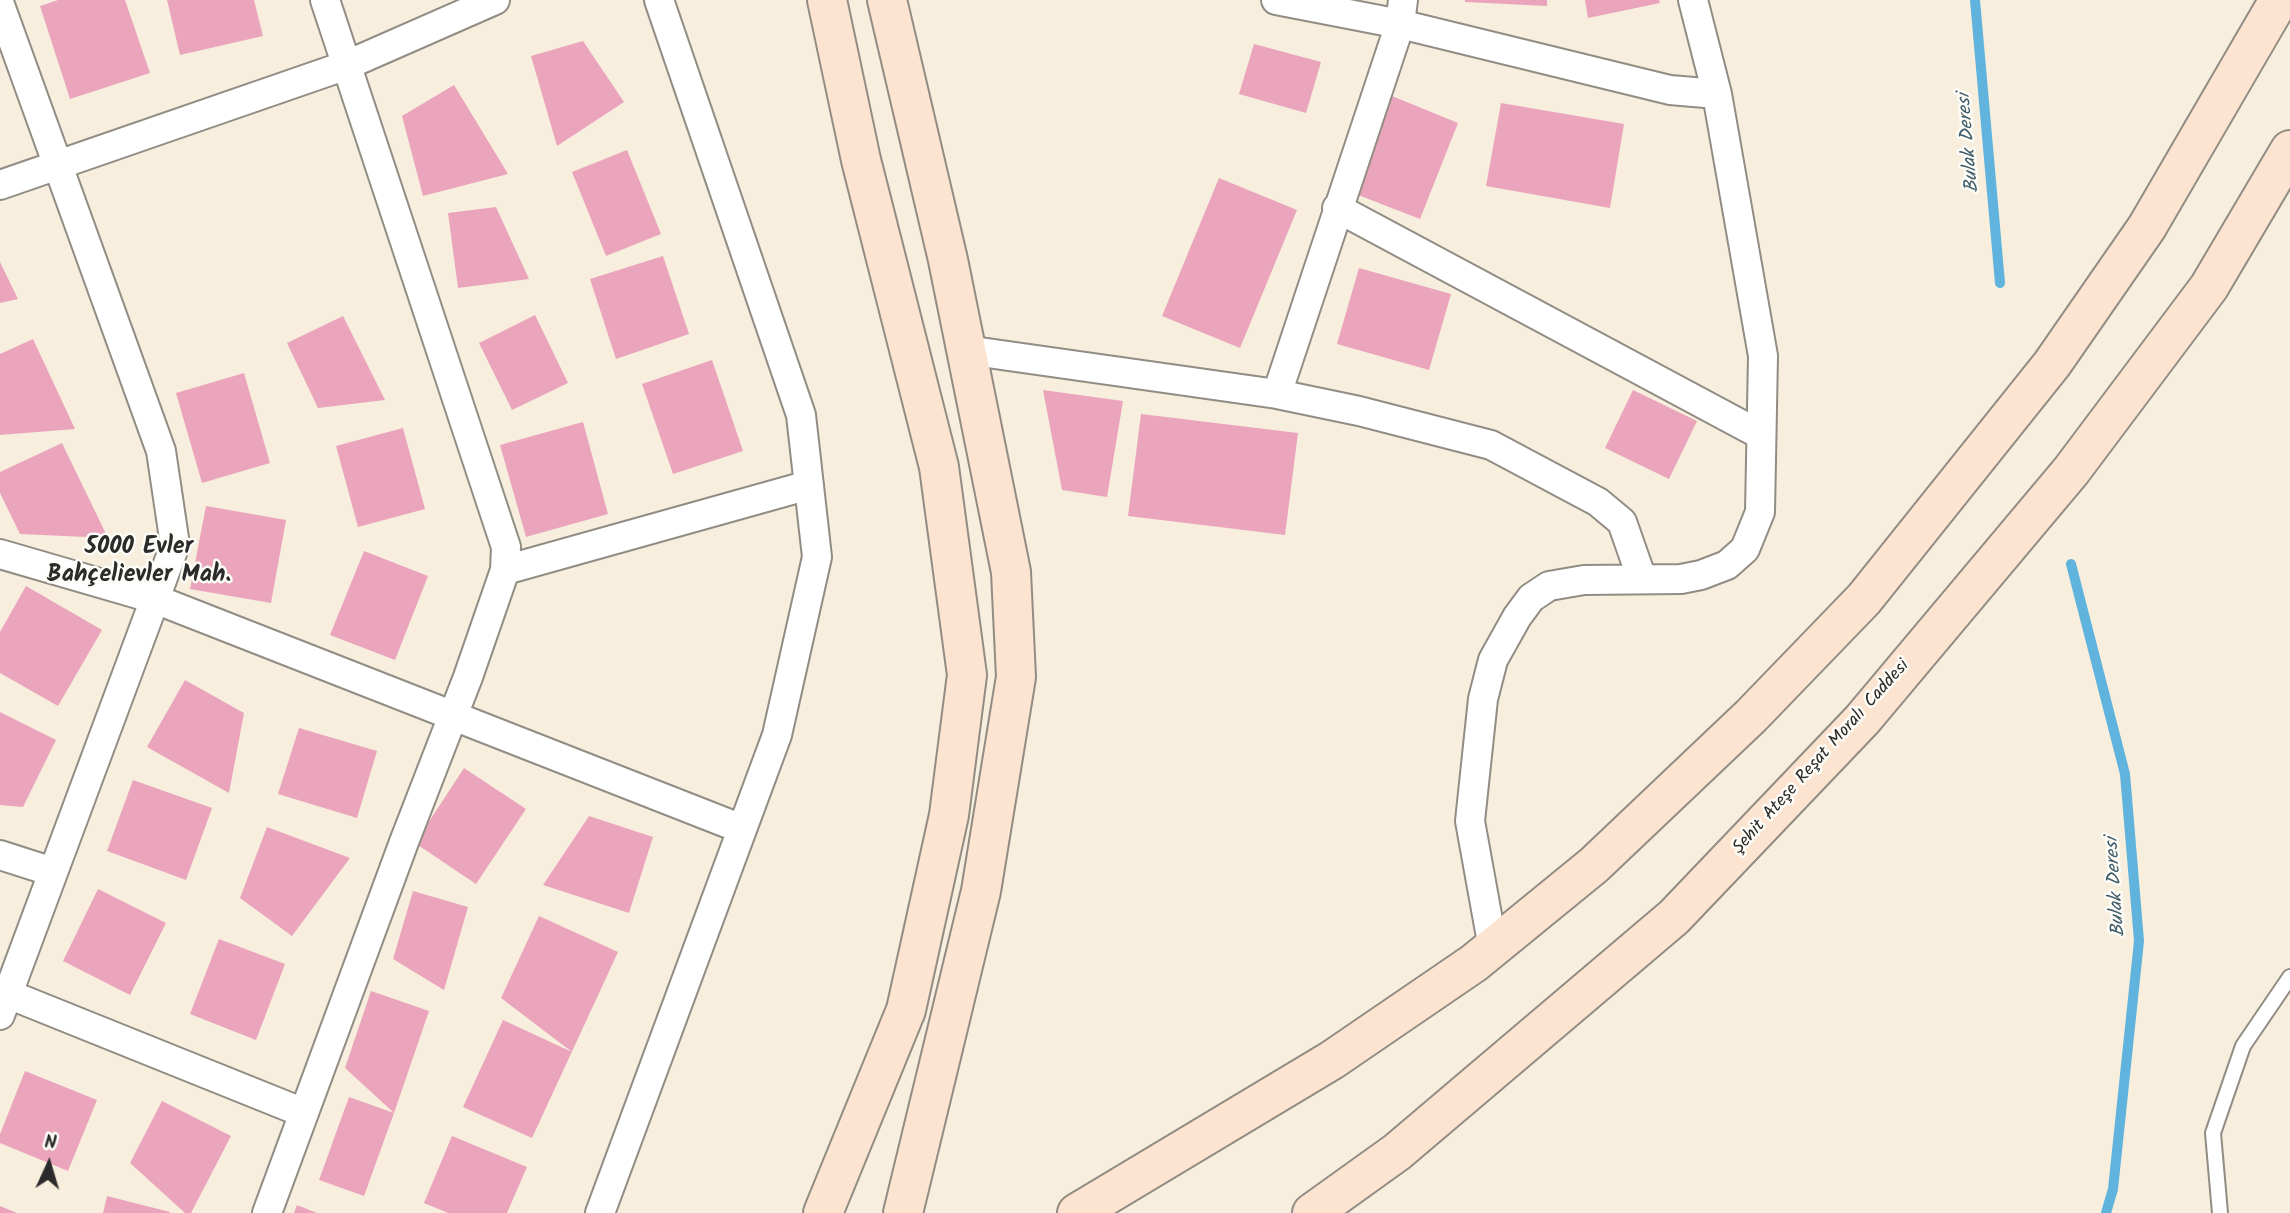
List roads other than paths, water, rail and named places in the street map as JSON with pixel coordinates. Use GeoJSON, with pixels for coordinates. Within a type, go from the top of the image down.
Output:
{"type":"FeatureCollection","features":[{"type":"Feature","properties":{"kind":"main road"},"geometry":{"type":"LineString","coordinates":[[823,1213],[906,1010],[948,815],[967,675],[939,467],[861,160],[827,0]]}},
{"type":"Feature","properties":{"kind":"main road"},"geometry":{"type":"LineString","coordinates":[[887,0],[948,260],[1011,572],[1016,677],[981,891],[902,1213]]}},
{"type":"Feature","properties":{"kind":"main road"},"geometry":{"type":"LineString","coordinates":[[1077,1213],[1332,1060],[1493,948],[1613,847],[1751,716],[1864,599],[2052,365],[2147,228],[2278,0]]}},
{"type":"Feature","properties":{"kind":"main road","name":"Şehit Ateşe Reşat Moralı Caddesi"},"geometry":{"type":"LineString","coordinates":[[1311,1213],[1397,1152],[1674,917],[1862,720],[2071,471],[2209,287],[2290,150]]}},
{"type":"Feature","properties":{"kind":"street"},"geometry":{"type":"LineString","coordinates":[[267,1213],[453,717],[505,570],[506,547],[325,0]]}},
{"type":"Feature","properties":{"kind":"street"},"geometry":{"type":"LineString","coordinates":[[0,185],[347,65],[495,0]]}},
{"type":"Feature","properties":{"kind":"street"},"geometry":{"type":"LineString","coordinates":[[600,1213],[777,735],[817,557],[802,415],[659,0]]}},
{"type":"Feature","properties":{"kind":"street"},"geometry":{"type":"LineString","coordinates":[[1276,0],[1402,12],[1670,90],[1717,94]]}},
{"type":"Feature","properties":{"kind":"street"},"geometry":{"type":"LineString","coordinates":[[1493,948],[1470,821],[1483,699],[1493,660],[1517,617],[1531,598],[1549,586],[1584,580],[1681,579],[1727,565],[1745,549],[1760,512],[1763,356],[1717,94],[1693,0]]}},
{"type":"Feature","properties":{"kind":"street"},"geometry":{"type":"LineString","coordinates":[[0,5],[161,451],[175,545],[4,1005],[304,1113]]}},
{"type":"Feature","properties":{"kind":"street"},"geometry":{"type":"LineString","coordinates":[[1277,394],[1402,12]]}},
{"type":"Feature","properties":{"kind":"street"},"geometry":{"type":"LineString","coordinates":[[1337,208],[1761,435]]}},
{"type":"Feature","properties":{"kind":"street"},"geometry":{"type":"LineString","coordinates":[[966,350],[1277,394],[1359,411],[1491,445],[1598,502],[1622,522],[1642,579]]}},
{"type":"Feature","properties":{"kind":"street"},"geometry":{"type":"LineString","coordinates":[[505,570],[809,485]]}},
{"type":"Feature","properties":{"kind":"street"},"geometry":{"type":"LineString","coordinates":[[0,554],[155,599],[742,829]]}},
{"type":"Feature","properties":{"kind":"street"},"geometry":{"type":"LineString","coordinates":[[0,855],[53,872]]}},
{"type":"Feature","properties":{"kind":"lane"},"geometry":{"type":"LineString","coordinates":[[2220,1213],[2213,1133],[2243,1046],[2290,977]]}},
{"type":"Feature","properties":{"kind":"waterway","name":"Bulak Deresi"},"geometry":{"type":"LineString","coordinates":[[1975,0],[2000,283]]}},
{"type":"Feature","properties":{"kind":"waterway","name":"Bulak Deresi"},"geometry":{"type":"LineString","coordinates":[[2071,564],[2125,774],[2139,941],[2113,1189],[2106,1213]]}},
{"type":"Feature","properties":{"kind":"district","name":"5000 Evler Bahçelievler Mah."},"geometry":{"type":"Point","coordinates":[139,563]}}]}
